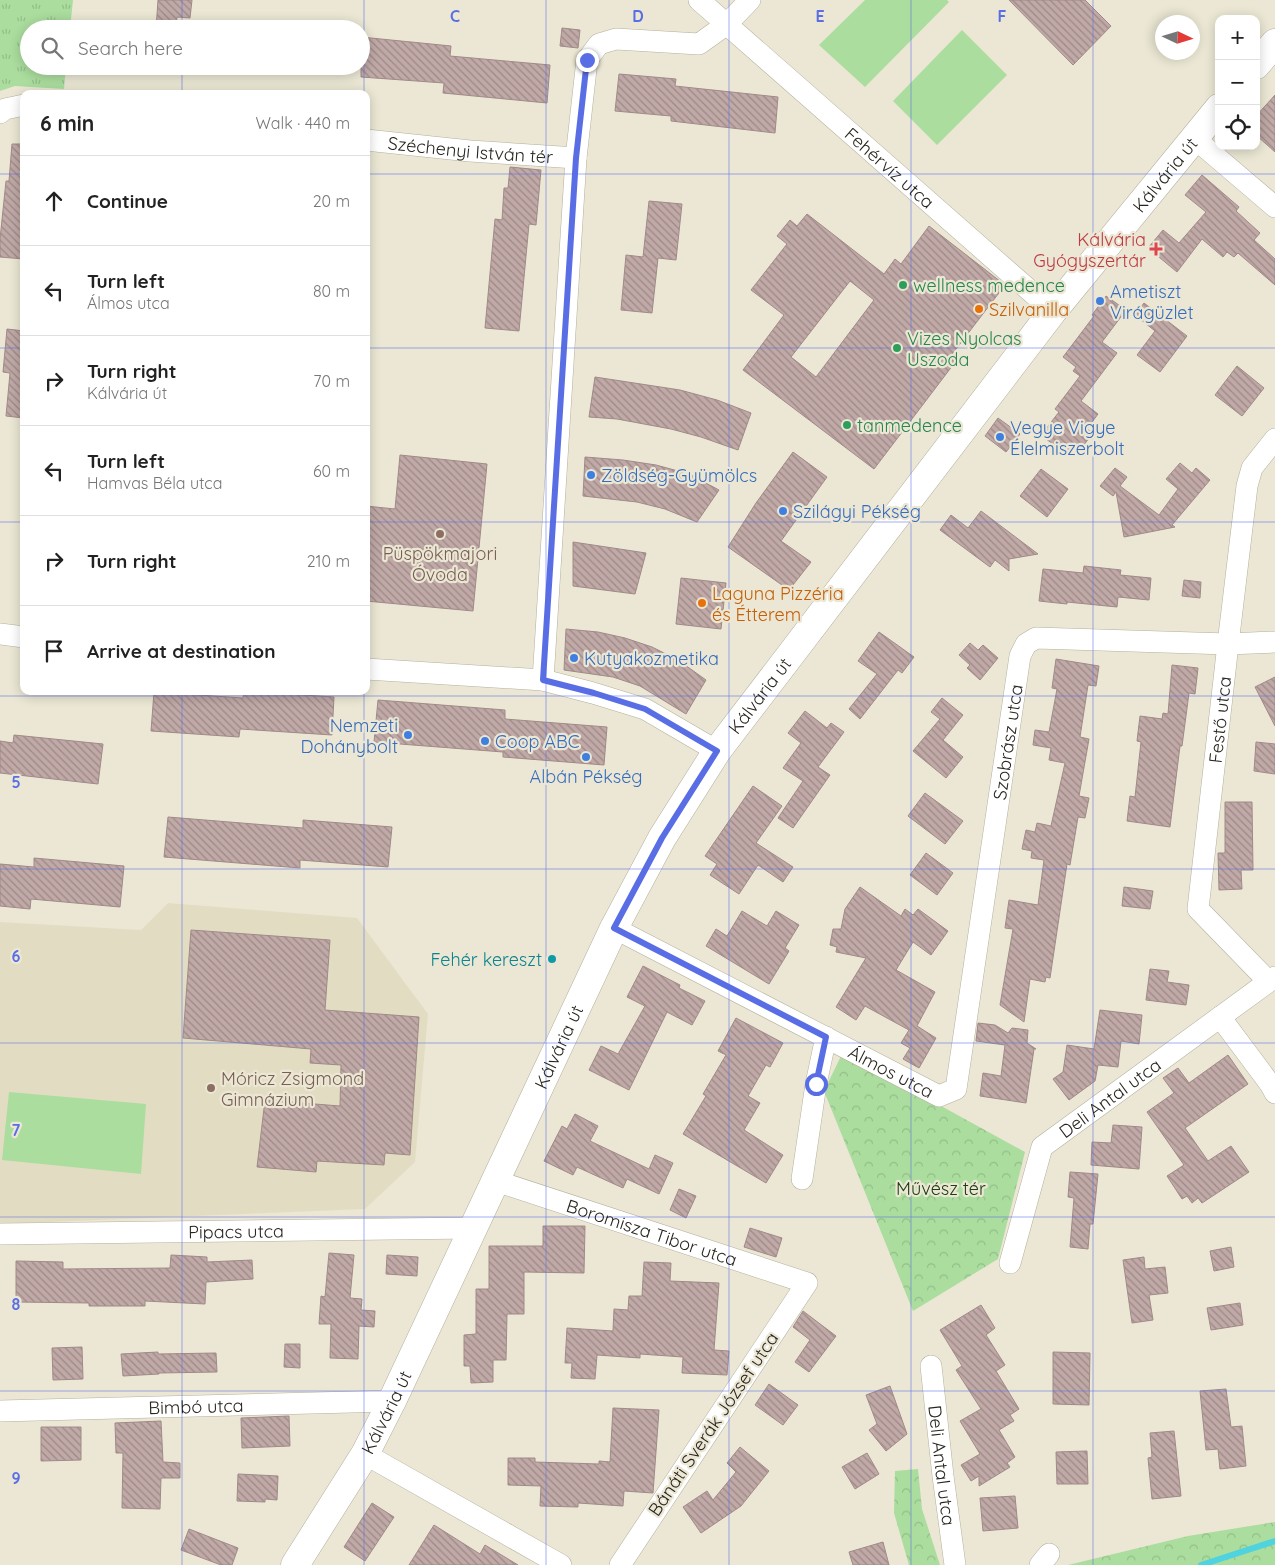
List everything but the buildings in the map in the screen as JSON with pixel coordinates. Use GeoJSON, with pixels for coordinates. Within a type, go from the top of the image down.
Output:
{"type":"FeatureCollection","features":[{"type":"Feature","properties":{"kind":"street","name":"Fehérvíz utca"},"geometry":{"type":"LineString","coordinates":[[699,0],[1053,311]]}},
{"type":"Feature","properties":{"kind":"street"},"geometry":{"type":"LineString","coordinates":[[543,680],[576,158],[587,60],[599,44],[616,39],[698,44],[727,24],[750,0]]}},
{"type":"Feature","properties":{"kind":"street"},"geometry":{"type":"LineString","coordinates":[[1260,60],[1275,43]]}},
{"type":"Feature","properties":{"kind":"street"},"geometry":{"type":"LineString","coordinates":[[0,113],[5,108],[20,106]]}},
{"type":"Feature","properties":{"kind":"street","name":"Kálvária út"},"geometry":{"type":"LineString","coordinates":[[295,1565],[365,1454],[392,1401],[614,928],[662,838],[717,751],[1053,311],[1193,137],[1215,112]]}},
{"type":"Feature","properties":{"kind":"street"},"geometry":{"type":"LineString","coordinates":[[1193,137],[1275,207]]}},
{"type":"Feature","properties":{"kind":"street","name":"Széchenyi István tér"},"geometry":{"type":"LineString","coordinates":[[370,140],[470,151],[576,158]]}},
{"type":"Feature","properties":{"kind":"street","name":"Festő utca"},"geometry":{"type":"LineString","coordinates":[[1272,979],[1198,910],[1247,486],[1252,468],[1275,439]]}},
{"type":"Feature","properties":{"kind":"street"},"geometry":{"type":"LineString","coordinates":[[0,634],[20,636]]}},
{"type":"Feature","properties":{"kind":"street","name":"Szobrász utca"},"geometry":{"type":"LineString","coordinates":[[956,1089],[1020,656],[1026,644],[1036,638],[1228,644],[1275,642]]}},
{"type":"Feature","properties":{"kind":"street"},"geometry":{"type":"LineString","coordinates":[[370,669],[543,680],[645,709],[717,751]]}},
{"type":"Feature","properties":{"kind":"street","name":"Álmos utca"},"geometry":{"type":"LineString","coordinates":[[614,928],[939,1096],[956,1089]]}},
{"type":"Feature","properties":{"kind":"street","name":"Deli Antal utca"},"geometry":{"type":"LineString","coordinates":[[1010,1263],[1042,1147],[1272,979]]}},
{"type":"Feature","properties":{"kind":"street"},"geometry":{"type":"LineString","coordinates":[[1220,1017],[1275,1093]]}},
{"type":"Feature","properties":{"kind":"street"},"geometry":{"type":"LineString","coordinates":[[802,1180],[816,1084],[826,1037]]}},
{"type":"Feature","properties":{"kind":"street","name":"Boromisza Tibor utca"},"geometry":{"type":"LineString","coordinates":[[496,1180],[807,1283]]}},
{"type":"Feature","properties":{"kind":"street","name":"Pipacs utca"},"geometry":{"type":"LineString","coordinates":[[0,1234],[473,1228]]}},
{"type":"Feature","properties":{"kind":"street","name":"Bánáti Sverák József utca"},"geometry":{"type":"LineString","coordinates":[[620,1565],[807,1283]]}},
{"type":"Feature","properties":{"kind":"street","name":"Deli Antal utca"},"geometry":{"type":"LineString","coordinates":[[932,1366],[943,1476],[956,1565]]}},
{"type":"Feature","properties":{"kind":"street","name":"Bimbó utca"},"geometry":{"type":"LineString","coordinates":[[0,1411],[392,1401]]}},
{"type":"Feature","properties":{"kind":"street"},"geometry":{"type":"LineString","coordinates":[[365,1454],[560,1565]]}},
{"type":"Feature","properties":{"kind":"shaded area","name":"Móricz Zsigmond Gimnázium"},"geometry":{"type":"Polygon","coordinates":[[[168,903],[357,918],[428,1014],[415,1162],[365,1209],[0,1224],[0,922],[141,930],[168,903]]]}},
{"type":"Feature","properties":{"kind":"green space"},"geometry":{"type":"Polygon","coordinates":[[[0,0],[73,0],[71,20],[20,20],[20,75],[65,75],[64,89],[15,86],[0,91],[0,0]]]}},
{"type":"Feature","properties":{"kind":"green space"},"geometry":{"type":"Polygon","coordinates":[[[865,0],[947,0],[949,2],[865,87],[819,45],[865,0]]]}},
{"type":"Feature","properties":{"kind":"green space"},"geometry":{"type":"Polygon","coordinates":[[[962,30],[1007,75],[937,145],[893,101],[962,30]]]}},
{"type":"Feature","properties":{"kind":"green space","name":"Művész tér"},"geometry":{"type":"Polygon","coordinates":[[[843,1052],[1025,1152],[998,1259],[913,1311],[824,1091],[843,1052]]]}},
{"type":"Feature","properties":{"kind":"green space"},"geometry":{"type":"Polygon","coordinates":[[[9,1092],[146,1104],[141,1174],[2,1160],[9,1092]]]}},
{"type":"Feature","properties":{"kind":"green space"},"geometry":{"type":"Polygon","coordinates":[[[918,1469],[922,1509],[940,1565],[909,1565],[894,1513],[895,1471],[918,1469]]]}},
{"type":"Feature","properties":{"kind":"green space"},"geometry":{"type":"Polygon","coordinates":[[[1275,1522],[1275,1565],[1068,1565],[1188,1536],[1275,1522]]]}},
{"type":"Feature","properties":{"kind":"waterway"},"geometry":{"type":"LineString","coordinates":[[1201,1565],[1275,1541]]}},
{"type":"Feature","properties":{"kind":"place","name":"Kálvária Gyógyszertár"},"geometry":{"type":"Point","coordinates":[1156,249]}},
{"type":"Feature","properties":{"kind":"place","name":"wellness medence"},"geometry":{"type":"Point","coordinates":[903,285]}},
{"type":"Feature","properties":{"kind":"place","name":"Ametiszt Virágüzlet"},"geometry":{"type":"Point","coordinates":[1100,301]}},
{"type":"Feature","properties":{"kind":"place","name":"Szilvanilla"},"geometry":{"type":"Point","coordinates":[979,309]}},
{"type":"Feature","properties":{"kind":"place","name":"Vizes Nyolcas Uszoda"},"geometry":{"type":"Point","coordinates":[897,348]}},
{"type":"Feature","properties":{"kind":"place","name":"tanmedence"},"geometry":{"type":"Point","coordinates":[847,425]}},
{"type":"Feature","properties":{"kind":"place","name":"Vegye Vigye Élelmiszerbolt"},"geometry":{"type":"Point","coordinates":[1000,437]}},
{"type":"Feature","properties":{"kind":"place","name":"Zöldség-Gyümölcs"},"geometry":{"type":"Point","coordinates":[591,475]}},
{"type":"Feature","properties":{"kind":"place","name":"Szilágyi Pékség"},"geometry":{"type":"Point","coordinates":[783,511]}},
{"type":"Feature","properties":{"kind":"place","name":"Püspökmajori Óvoda"},"geometry":{"type":"Point","coordinates":[440,534]}},
{"type":"Feature","properties":{"kind":"place","name":"Laguna Pizzéria és Étterem"},"geometry":{"type":"Point","coordinates":[702,603]}},
{"type":"Feature","properties":{"kind":"place","name":"Kutyakozmetika"},"geometry":{"type":"Point","coordinates":[574,658]}},
{"type":"Feature","properties":{"kind":"place","name":"Nemzeti Dohánybolt"},"geometry":{"type":"Point","coordinates":[408,735]}},
{"type":"Feature","properties":{"kind":"place","name":"Coop ABC"},"geometry":{"type":"Point","coordinates":[485,741]}},
{"type":"Feature","properties":{"kind":"place","name":"Albán Pékség"},"geometry":{"type":"Point","coordinates":[586,757]}},
{"type":"Feature","properties":{"kind":"place","name":"Fehér kereszt"},"geometry":{"type":"Point","coordinates":[552,959]}},
{"type":"Feature","properties":{"kind":"place","name":"Móricz Zsigmond Gimnázium"},"geometry":{"type":"Point","coordinates":[211,1088]}},
{"type":"Feature","properties":{"kind":"route"},"geometry":{"type":"LineString","coordinates":[[587,60],[576,158],[543,680],[645,709],[717,751],[662,838],[614,928],[826,1037],[816,1084]]}}]}
